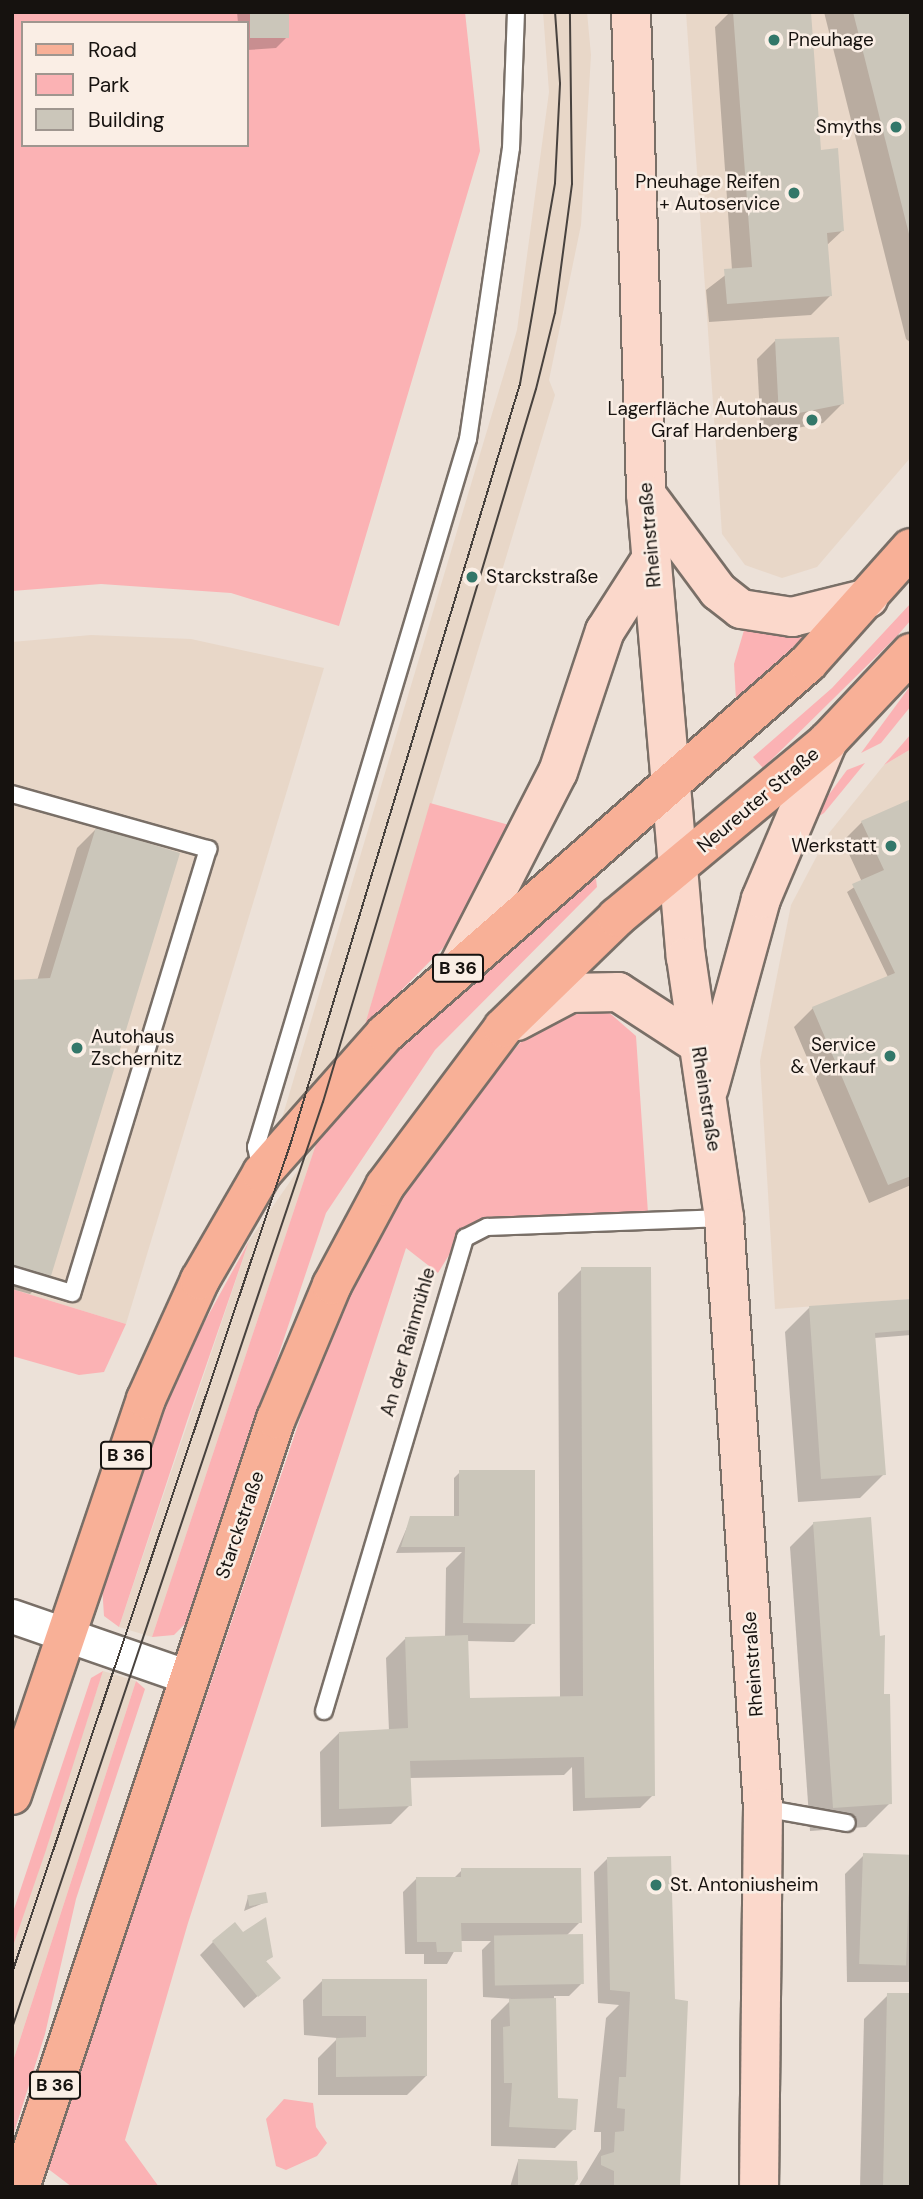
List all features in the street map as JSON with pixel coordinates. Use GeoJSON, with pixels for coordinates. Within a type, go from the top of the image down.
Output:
{"type":"FeatureCollection","features":[{"type":"Feature","properties":{"kind":"main road"},"geometry":{"type":"LineString","coordinates":[[671,782],[808,663],[911,548]]}},
{"type":"Feature","properties":{"kind":"main road","name":"Neureuter Straße"},"geometry":{"type":"LineString","coordinates":[[596,936],[828,741],[911,653]]}},
{"type":"Feature","properties":{"kind":"main road","name":"B 36"},"geometry":{"type":"LineString","coordinates":[[12,1795],[65,1634],[161,1363],[262,1173],[385,1034],[671,782]]}},
{"type":"Feature","properties":{"kind":"main road","name":"Starckstraße"},"geometry":{"type":"LineString","coordinates":[[20,2187],[276,1419],[332,1285],[385,1186],[503,1028],[596,936]]}},
{"type":"Feature","properties":{"kind":"street","name":"Rheinstraße"},"geometry":{"type":"LineString","coordinates":[[632,12],[646,494],[679,867],[698,1044],[724,1218],[763,1808],[759,2187]]}},
{"type":"Feature","properties":{"kind":"street"},"geometry":{"type":"LineString","coordinates":[[646,494],[718,591],[741,609],[784,617],[869,598]]}},
{"type":"Feature","properties":{"kind":"street"},"geometry":{"type":"LineString","coordinates":[[457,969],[558,772],[606,631],[651,559]]}},
{"type":"Feature","properties":{"kind":"street"},"geometry":{"type":"LineString","coordinates":[[707,1093],[761,899],[828,741]]}},
{"type":"Feature","properties":{"kind":"street"},"geometry":{"type":"LineString","coordinates":[[503,1028],[570,993],[592,990],[618,992],[698,1044]]}},
{"type":"Feature","properties":{"kind":"street"},"geometry":{"type":"LineString","coordinates":[[12,1616],[188,1677]]}},
{"type":"Feature","properties":{"kind":"lane"},"geometry":{"type":"LineString","coordinates":[[262,1173],[256,1147],[468,439],[511,148],[516,12]]}},
{"type":"Feature","properties":{"kind":"lane"},"geometry":{"type":"LineString","coordinates":[[12,794],[208,849],[72,1293],[12,1276]]}},
{"type":"Feature","properties":{"kind":"lane","name":"An der Rainmühle"},"geometry":{"type":"LineString","coordinates":[[324,1711],[465,1237],[487,1227],[724,1218]]}},
{"type":"Feature","properties":{"kind":"lane"},"geometry":{"type":"LineString","coordinates":[[763,1808],[846,1823]]}},
{"type":"Feature","properties":{"kind":"shaded area"},"geometry":{"type":"Polygon","coordinates":[[[543,12],[587,12],[591,55],[581,225],[549,380],[555,395],[364,1028],[280,1125],[517,330],[549,92],[543,12]]]}},
{"type":"Feature","properties":{"kind":"shaded area"},"geometry":{"type":"Polygon","coordinates":[[[686,12],[911,12],[911,457],[817,567],[782,578],[745,565],[722,534],[686,12]]]}},
{"type":"Feature","properties":{"kind":"shaded area"},"geometry":{"type":"Polygon","coordinates":[[[91,635],[191,639],[324,668],[126,1324],[12,1289],[12,642],[91,635]]]}},
{"type":"Feature","properties":{"kind":"shaded area"},"geometry":{"type":"Polygon","coordinates":[[[911,749],[911,1299],[775,1309],[760,1061],[791,905],[829,833],[884,765],[911,749]]]}},
{"type":"Feature","properties":{"kind":"shaded area"},"geometry":{"type":"Polygon","coordinates":[[[316,1144],[152,1637],[119,1627],[249,1241],[316,1144]]]}},
{"type":"Feature","properties":{"kind":"shaded area"},"geometry":{"type":"Polygon","coordinates":[[[103,1671],[136,1681],[12,2064],[12,1949],[103,1671]]]}},
{"type":"Feature","properties":{"kind":"green space"},"geometry":{"type":"Polygon","coordinates":[[[12,12],[465,12],[480,151],[339,626],[231,593],[101,584],[12,591],[12,12]]]}},
{"type":"Feature","properties":{"kind":"green space"},"geometry":{"type":"Polygon","coordinates":[[[911,603],[911,620],[897,636],[763,768],[753,757],[832,688],[911,603]]]}},
{"type":"Feature","properties":{"kind":"green space"},"geometry":{"type":"Polygon","coordinates":[[[804,626],[806,635],[736,700],[734,664],[745,627],[804,626]]]}},
{"type":"Feature","properties":{"kind":"green space"},"geometry":{"type":"Polygon","coordinates":[[[911,685],[911,706],[881,743],[861,753],[911,685]]]}},
{"type":"Feature","properties":{"kind":"green space"},"geometry":{"type":"Polygon","coordinates":[[[911,734],[911,749],[884,765],[911,734]]]}},
{"type":"Feature","properties":{"kind":"green space"},"geometry":{"type":"Polygon","coordinates":[[[865,763],[824,813],[808,823],[847,770],[865,763]]]}},
{"type":"Feature","properties":{"kind":"green space"},"geometry":{"type":"Polygon","coordinates":[[[430,803],[513,826],[454,937],[364,1028],[430,803]]]}},
{"type":"Feature","properties":{"kind":"green space"},"geometry":{"type":"Polygon","coordinates":[[[595,871],[597,887],[435,1050],[326,1213],[190,1619],[174,1635],[152,1637],[316,1144],[412,1032],[595,871]]]}},
{"type":"Feature","properties":{"kind":"green space"},"geometry":{"type":"Polygon","coordinates":[[[605,1009],[636,1036],[648,1213],[485,1221],[460,1237],[438,1273],[406,1248],[188,1923],[125,2140],[159,2187],[72,2187],[47,2168],[322,1354],[385,1223],[451,1122],[534,1027],[560,1010],[605,1009]]]}},
{"type":"Feature","properties":{"kind":"green space"},"geometry":{"type":"Polygon","coordinates":[[[249,1241],[119,1627],[104,1616],[102,1585],[181,1365],[249,1241]]]}},
{"type":"Feature","properties":{"kind":"green space"},"geometry":{"type":"Polygon","coordinates":[[[12,1289],[126,1324],[104,1372],[79,1375],[12,1356],[12,1289]]]}},
{"type":"Feature","properties":{"kind":"green space"},"geometry":{"type":"Polygon","coordinates":[[[103,1671],[12,1949],[12,1915],[91,1678],[103,1671]]]}},
{"type":"Feature","properties":{"kind":"green space"},"geometry":{"type":"Polygon","coordinates":[[[136,1681],[145,1689],[76,1899],[45,2034],[12,2139],[12,2064],[136,1681]]]}},
{"type":"Feature","properties":{"kind":"green space"},"geometry":{"type":"Polygon","coordinates":[[[284,2099],[313,2103],[316,2127],[327,2143],[317,2156],[286,2170],[276,2166],[266,2119],[284,2099]]]}},
{"type":"Feature","properties":{"kind":"building"},"geometry":{"type":"Polygon","coordinates":[[[250,12],[289,12],[289,38],[250,38],[250,12]]]}},
{"type":"Feature","properties":{"kind":"building"},"geometry":{"type":"Polygon","coordinates":[[[733,12],[811,12],[821,150],[838,148],[844,231],[827,233],[832,296],[727,304],[724,269],[752,267],[733,12]]]}},
{"type":"Feature","properties":{"kind":"building","name":"Smyths"},"geometry":{"type":"Polygon","coordinates":[[[853,12],[911,12],[911,238],[910,238],[853,12]]]}},
{"type":"Feature","properties":{"kind":"building"},"geometry":{"type":"Polygon","coordinates":[[[839,337],[844,404],[779,417],[775,339],[839,337]]]}},
{"type":"Feature","properties":{"kind":"building"},"geometry":{"type":"Polygon","coordinates":[[[911,799],[911,1176],[888,1185],[812,1007],[895,973],[852,884],[884,870],[861,821],[911,799]]]}},
{"type":"Feature","properties":{"kind":"building"},"geometry":{"type":"Polygon","coordinates":[[[96,827],[180,853],[51,1276],[12,1265],[12,980],[50,978],[96,827]]]}},
{"type":"Feature","properties":{"kind":"building"},"geometry":{"type":"Polygon","coordinates":[[[581,1267],[651,1267],[655,1796],[585,1798],[584,1757],[410,1761],[412,1806],[339,1809],[339,1732],[408,1728],[405,1637],[468,1635],[470,1698],[583,1696],[581,1267]]]}},
{"type":"Feature","properties":{"kind":"building"},"geometry":{"type":"Polygon","coordinates":[[[911,1299],[911,1330],[875,1333],[886,1475],[821,1479],[809,1306],[911,1299]]]}},
{"type":"Feature","properties":{"kind":"building"},"geometry":{"type":"Polygon","coordinates":[[[459,1470],[535,1470],[535,1624],[463,1623],[465,1547],[401,1547],[410,1516],[459,1516],[459,1470]]]}},
{"type":"Feature","properties":{"kind":"building"},"geometry":{"type":"Polygon","coordinates":[[[871,1517],[880,1636],[885,1635],[884,1694],[890,1694],[892,1804],[833,1808],[813,1522],[871,1517]]]}},
{"type":"Feature","properties":{"kind":"building"},"geometry":{"type":"Polygon","coordinates":[[[863,1853],[910,1855],[906,1966],[859,1964],[863,1853]]]}},
{"type":"Feature","properties":{"kind":"building"},"geometry":{"type":"Polygon","coordinates":[[[671,1856],[675,1999],[688,2001],[680,2187],[614,2187],[614,2171],[601,2165],[601,2156],[614,2152],[615,2132],[624,2131],[625,2109],[617,2108],[619,2077],[626,2077],[630,1992],[610,1990],[607,1857],[671,1856]]]}},
{"type":"Feature","properties":{"kind":"building"},"geometry":{"type":"Polygon","coordinates":[[[461,1868],[581,1868],[582,1923],[461,1923],[462,1952],[437,1952],[436,1942],[417,1942],[416,1877],[461,1877],[461,1868]]]}},
{"type":"Feature","properties":{"kind":"building"},"geometry":{"type":"Polygon","coordinates":[[[266,1892],[268,1903],[249,1906],[247,1895],[266,1892]]]}},
{"type":"Feature","properties":{"kind":"building"},"geometry":{"type":"Polygon","coordinates":[[[266,1917],[273,1957],[266,1961],[281,1978],[258,1997],[212,1941],[235,1922],[243,1932],[266,1917]]]}},
{"type":"Feature","properties":{"kind":"building"},"geometry":{"type":"Polygon","coordinates":[[[583,1934],[584,1984],[495,1986],[494,1936],[583,1934]]]}},
{"type":"Feature","properties":{"kind":"building"},"geometry":{"type":"Polygon","coordinates":[[[322,1979],[427,1979],[427,2076],[336,2077],[336,2038],[366,2037],[366,2016],[322,2016],[322,1979]]]}},
{"type":"Feature","properties":{"kind":"building"},"geometry":{"type":"Polygon","coordinates":[[[887,1993],[911,1993],[911,2187],[883,2187],[887,1993]]]}},
{"type":"Feature","properties":{"kind":"building"},"geometry":{"type":"Polygon","coordinates":[[[556,1998],[558,2098],[578,2099],[576,2130],[509,2127],[512,2083],[504,2083],[503,2027],[510,2026],[509,1999],[556,1998]]]}},
{"type":"Feature","properties":{"kind":"building"},"geometry":{"type":"Polygon","coordinates":[[[518,2159],[577,2161],[578,2179],[573,2187],[518,2187],[518,2159]]]}},
{"type":"Feature","properties":{"kind":"tram line"},"geometry":{"type":"LineString","coordinates":[[12,1973],[292,1139],[520,384],[555,183],[560,83],[555,12]]}},
{"type":"Feature","properties":{"kind":"tram line"},"geometry":{"type":"LineString","coordinates":[[12,2028],[323,1102],[536,389],[555,313],[572,184],[570,12]]}},
{"type":"Feature","properties":{"kind":"place","name":"Pneuhage"},"geometry":{"type":"Point","coordinates":[774,40]}},
{"type":"Feature","properties":{"kind":"place","name":"Smyths"},"geometry":{"type":"Point","coordinates":[896,127]}},
{"type":"Feature","properties":{"kind":"place","name":"Pneuhage Reifen + Autoservice"},"geometry":{"type":"Point","coordinates":[794,193]}},
{"type":"Feature","properties":{"kind":"place","name":"Lagerfläche Autohaus Graf Hardenberg"},"geometry":{"type":"Point","coordinates":[812,420]}},
{"type":"Feature","properties":{"kind":"place","name":"Starckstraße"},"geometry":{"type":"Point","coordinates":[472,577]}},
{"type":"Feature","properties":{"kind":"place","name":"Werkstatt"},"geometry":{"type":"Point","coordinates":[891,846]}},
{"type":"Feature","properties":{"kind":"place","name":"Autohaus Zschernitz"},"geometry":{"type":"Point","coordinates":[77,1048]}},
{"type":"Feature","properties":{"kind":"place","name":"Service & Verkauf"},"geometry":{"type":"Point","coordinates":[890,1056]}},
{"type":"Feature","properties":{"kind":"place","name":"St. Antoniusheim"},"geometry":{"type":"Point","coordinates":[656,1885]}}]}
